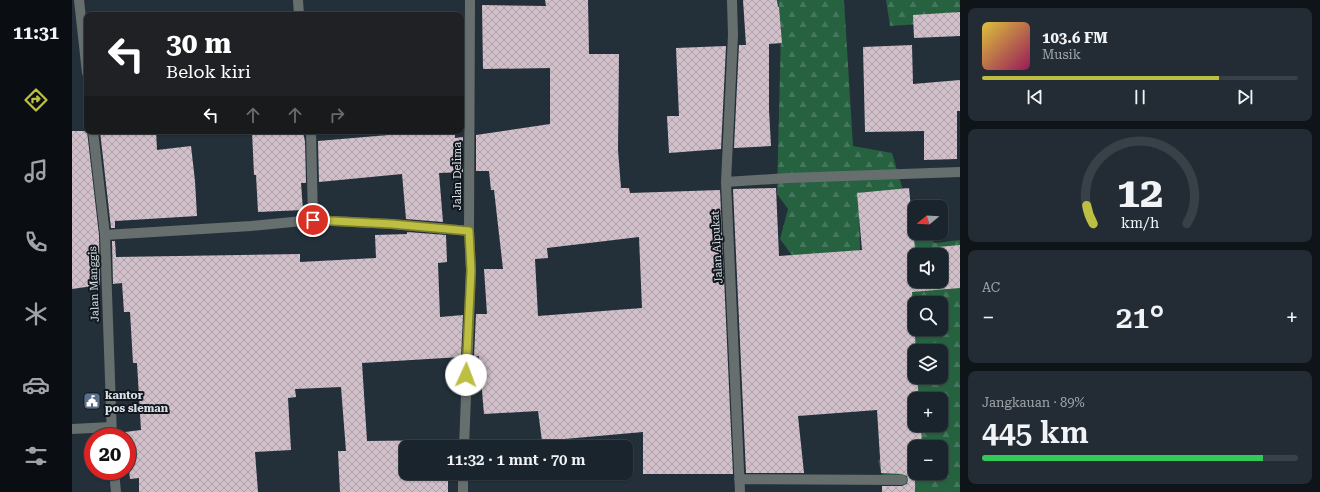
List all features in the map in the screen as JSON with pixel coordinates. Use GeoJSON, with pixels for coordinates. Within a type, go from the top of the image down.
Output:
{"type":"FeatureCollection","features":[{"type":"Feature","properties":{"kind":"street"},"geometry":{"type":"LineString","coordinates":[[79,0],[84,46]]}},
{"type":"Feature","properties":{"kind":"street"},"geometry":{"type":"LineString","coordinates":[[298,0],[299,12]]}},
{"type":"Feature","properties":{"kind":"street","name":"Jalan Delima"},"geometry":{"type":"LineString","coordinates":[[464,440],[471,270],[469,231],[470,0]]}},
{"type":"Feature","properties":{"kind":"street","name":"Jalan Alpukat"},"geometry":{"type":"LineString","coordinates":[[732,0],[733,35],[726,182],[740,492]]}},
{"type":"Feature","properties":{"kind":"street","name":"Jalan Manggis"},"geometry":{"type":"LineString","coordinates":[[93,134],[105,235],[112,428]]}},
{"type":"Feature","properties":{"kind":"street"},"geometry":{"type":"LineString","coordinates":[[311,134],[313,220]]}},
{"type":"Feature","properties":{"kind":"street"},"geometry":{"type":"LineString","coordinates":[[726,182],[788,178],[960,172]]}},
{"type":"Feature","properties":{"kind":"street"},"geometry":{"type":"LineString","coordinates":[[105,235],[251,226],[313,220],[392,224],[469,231]]}},
{"type":"Feature","properties":{"kind":"street"},"geometry":{"type":"LineString","coordinates":[[72,429],[84,430]]}},
{"type":"Feature","properties":{"kind":"street"},"geometry":{"type":"LineString","coordinates":[[739,479],[902,480]]}},
{"type":"Feature","properties":{"kind":"street"},"geometry":{"type":"LineString","coordinates":[[115,480],[116,492]]}},
{"type":"Feature","properties":{"kind":"street"},"geometry":{"type":"LineString","coordinates":[[463,480],[464,492]]}},
{"type":"Feature","properties":{"kind":"green space"},"geometry":{"type":"Polygon","coordinates":[[[778,0],[844,0],[853,146],[892,153],[903,190],[859,194],[860,250],[800,266],[780,239],[788,209],[777,194],[781,31],[778,0]]]}},
{"type":"Feature","properties":{"kind":"green space"},"geometry":{"type":"Polygon","coordinates":[[[886,0],[960,0],[960,11],[919,24],[890,26],[886,0]]]}},
{"type":"Feature","properties":{"kind":"green space"},"geometry":{"type":"Polygon","coordinates":[[[908,228],[908,240],[931,240],[935,243],[960,240],[960,492],[907,492],[902,480],[886,485],[878,461],[908,430],[891,229],[908,228]]]}},
{"type":"Feature","properties":{"kind":"building"},"geometry":{"type":"Polygon","coordinates":[[[545,0],[588,0],[589,54],[619,54],[618,150],[621,188],[629,188],[630,193],[720,190],[733,474],[643,474],[643,432],[542,440],[538,411],[484,414],[479,356],[474,357],[476,314],[487,314],[484,269],[503,269],[494,190],[491,190],[489,171],[476,171],[476,135],[550,124],[550,68],[483,69],[482,5],[546,6],[545,0]],[[639,237],[547,248],[548,258],[535,259],[538,316],[642,308],[639,237]]]}},
{"type":"Feature","properties":{"kind":"building"},"geometry":{"type":"Polygon","coordinates":[[[743,0],[777,0],[779,7],[782,43],[769,44],[769,110],[771,146],[734,148],[739,45],[746,45],[743,0]]]}},
{"type":"Feature","properties":{"kind":"building"},"geometry":{"type":"Polygon","coordinates":[[[960,12],[960,36],[914,38],[913,15],[960,12]]]}},
{"type":"Feature","properties":{"kind":"building"},"geometry":{"type":"Polygon","coordinates":[[[912,45],[913,84],[960,80],[960,111],[957,111],[957,159],[924,160],[924,131],[865,132],[863,47],[912,45]]]}},
{"type":"Feature","properties":{"kind":"building"},"geometry":{"type":"Polygon","coordinates":[[[726,46],[721,149],[669,153],[667,116],[679,116],[676,48],[726,46]]]}},
{"type":"Feature","properties":{"kind":"building"},"geometry":{"type":"Polygon","coordinates":[[[72,131],[84,131],[84,134],[87,134],[99,235],[100,285],[72,289],[72,131]]]}},
{"type":"Feature","properties":{"kind":"building"},"geometry":{"type":"Polygon","coordinates":[[[100,134],[156,134],[157,150],[191,146],[197,216],[115,221],[115,228],[111,228],[100,134]]]}},
{"type":"Feature","properties":{"kind":"building"},"geometry":{"type":"Polygon","coordinates":[[[252,134],[304,134],[306,183],[301,183],[303,210],[258,212],[256,175],[254,175],[252,134]]]}},
{"type":"Feature","properties":{"kind":"building"},"geometry":{"type":"Polygon","coordinates":[[[400,134],[455,134],[455,138],[463,137],[463,172],[439,173],[443,222],[406,219],[402,174],[319,182],[318,141],[400,134]]]}},
{"type":"Feature","properties":{"kind":"building"},"geometry":{"type":"Polygon","coordinates":[[[776,188],[779,256],[862,250],[857,193],[909,188],[910,200],[908,200],[908,240],[914,240],[915,248],[908,248],[908,288],[948,288],[948,248],[926,248],[960,245],[960,288],[912,292],[912,296],[908,296],[908,336],[915,336],[916,344],[908,344],[908,384],[918,384],[918,392],[908,392],[908,432],[921,432],[922,440],[908,440],[908,480],[907,476],[902,474],[881,473],[877,410],[798,416],[804,473],[746,473],[733,189],[776,188]]]}},
{"type":"Feature","properties":{"kind":"building"},"geometry":{"type":"Polygon","coordinates":[[[407,232],[446,235],[447,262],[438,263],[440,317],[463,315],[461,357],[362,363],[367,441],[399,441],[399,480],[448,480],[448,492],[340,492],[338,451],[346,451],[341,387],[295,389],[296,397],[288,398],[291,450],[255,452],[258,492],[139,492],[139,478],[136,478],[136,431],[141,430],[137,363],[133,363],[130,312],[124,312],[122,283],[113,284],[112,241],[115,241],[116,257],[300,254],[300,262],[376,258],[375,235],[407,234],[407,232]]]}},
{"type":"Feature","properties":{"kind":"building"},"geometry":{"type":"Polygon","coordinates":[[[908,480],[915,480],[915,492],[882,492],[882,486],[902,486],[907,484],[908,480]]]}},
{"type":"Feature","properties":{"kind":"place","name":"kantor pos sleman"},"geometry":{"type":"Point","coordinates":[92,401]}},
{"type":"Feature","properties":{"kind":"route"},"geometry":{"type":"LineString","coordinates":[[313,220],[392,224],[469,231],[471,270],[466,375]]}}]}
